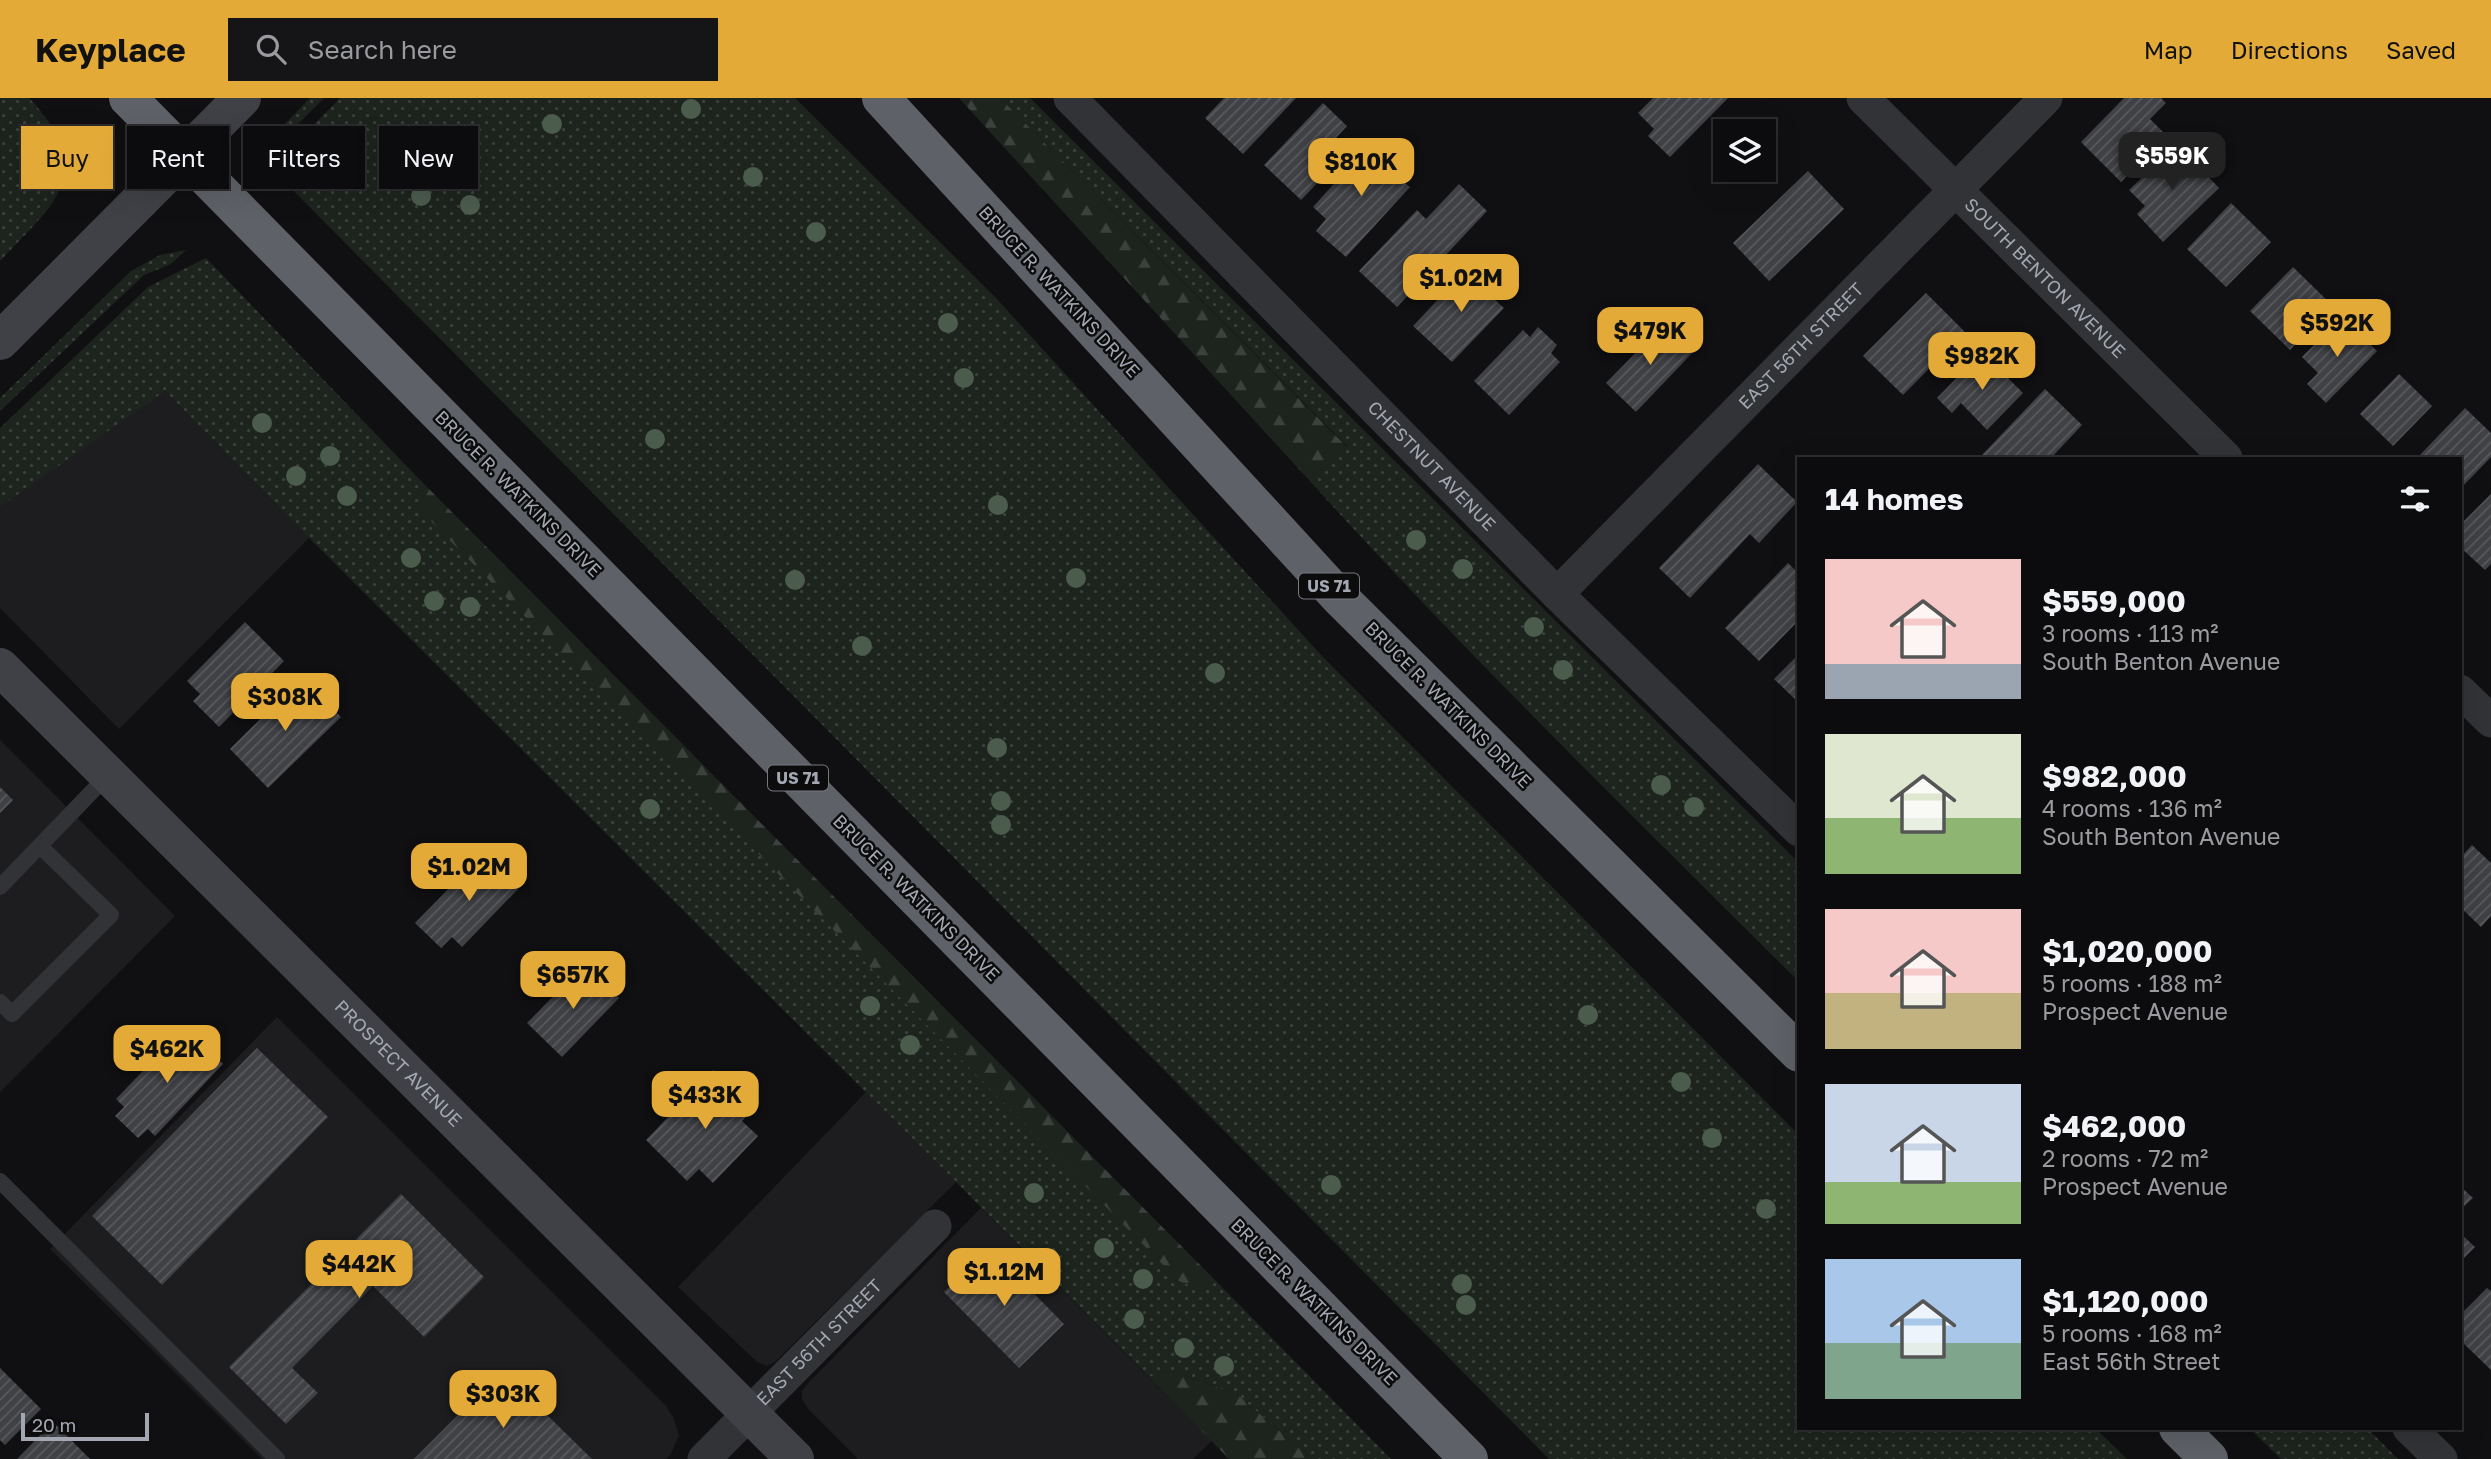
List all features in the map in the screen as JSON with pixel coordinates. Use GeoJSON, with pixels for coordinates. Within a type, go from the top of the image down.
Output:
{"type":"FeatureCollection","features":[{"type":"Feature","properties":{"kind":"highway","name":"BRUCE R. WATKINS DRIVE"},"geometry":{"type":"LineString","coordinates":[[128,98],[156,126]]}},
{"type":"Feature","properties":{"kind":"highway","name":"BRUCE R. WATKINS DRIVE"},"geometry":{"type":"LineString","coordinates":[[881,98],[1339,597],[1797,1051]]}},
{"type":"Feature","properties":{"kind":"highway","name":"BRUCE R. WATKINS DRIVE"},"geometry":{"type":"LineString","coordinates":[[218,189],[1469,1459]]}},
{"type":"Feature","properties":{"kind":"highway"},"geometry":{"type":"LineString","coordinates":[[2180,1430],[2209,1459]]}},
{"type":"Feature","properties":{"kind":"main road"},"geometry":{"type":"LineString","coordinates":[[214,126],[242,98]]}},
{"type":"Feature","properties":{"kind":"main road"},"geometry":{"type":"LineString","coordinates":[[0,341],[152,189]]}},
{"type":"Feature","properties":{"kind":"main road","name":"PROSPECT AVENUE"},"geometry":{"type":"LineString","coordinates":[[0,667],[795,1459]]}},
{"type":"Feature","properties":{"kind":"street","name":"CHESTNUT AVENUE"},"geometry":{"type":"LineString","coordinates":[[1070,98],[1557,594],[1797,828]]}},
{"type":"Feature","properties":{"kind":"street","name":"SOUTH BENTON AVENUE"},"geometry":{"type":"LineString","coordinates":[[1863,98],[2225,457]]}},
{"type":"Feature","properties":{"kind":"street","name":"EAST 56TH STREET"},"geometry":{"type":"LineString","coordinates":[[1557,594],[2046,98]]}},
{"type":"Feature","properties":{"kind":"street"},"geometry":{"type":"LineString","coordinates":[[2462,693],[2491,722]]}},
{"type":"Feature","properties":{"kind":"street","name":"EAST 56TH STREET"},"geometry":{"type":"LineString","coordinates":[[704,1459],[935,1226]]}},
{"type":"Feature","properties":{"kind":"street"},"geometry":{"type":"LineString","coordinates":[[2411,1430],[2441,1459]]}},
{"type":"Feature","properties":{"kind":"lane"},"geometry":{"type":"LineString","coordinates":[[0,887],[108,775]]}},
{"type":"Feature","properties":{"kind":"lane"},"geometry":{"type":"LineString","coordinates":[[0,1002],[12,1014],[111,915],[41,846]]}},
{"type":"Feature","properties":{"kind":"lane"},"geometry":{"type":"LineString","coordinates":[[0,1181],[277,1459]]}},
{"type":"Feature","properties":{"kind":"shaded area"},"geometry":{"type":"Polygon","coordinates":[[[164,390],[309,538],[119,729],[0,608],[0,507],[164,390]]]}},
{"type":"Feature","properties":{"kind":"shaded area"},"geometry":{"type":"Polygon","coordinates":[[[0,740],[175,916],[0,1092],[0,740]]]}},
{"type":"Feature","properties":{"kind":"shaded area"},"geometry":{"type":"Polygon","coordinates":[[[277,1017],[666,1406],[679,1435],[666,1459],[262,1459],[50,1249],[277,1017]]]}},
{"type":"Feature","properties":{"kind":"shaded area"},"geometry":{"type":"Polygon","coordinates":[[[866,1092],[956,1182],[775,1362],[767,1366],[757,1362],[678,1287],[866,1092]]]}},
{"type":"Feature","properties":{"kind":"shaded area"},"geometry":{"type":"Polygon","coordinates":[[[981,1208],[1212,1441],[1193,1459],[858,1459],[809,1410],[802,1399],[802,1391],[808,1383],[981,1208]]]}},
{"type":"Feature","properties":{"kind":"green space"},"geometry":{"type":"Polygon","coordinates":[[[0,98],[29,98],[51,126],[21,126],[21,189],[60,189],[36,223],[0,261],[0,98]]]}},
{"type":"Feature","properties":{"kind":"green space"},"geometry":{"type":"Polygon","coordinates":[[[310,98],[324,98],[296,126],[283,126],[310,98]]]}},
{"type":"Feature","properties":{"kind":"green space"},"geometry":{"type":"Polygon","coordinates":[[[340,98],[795,98],[995,297],[1321,655],[1797,1133],[1797,1430],[2097,1430],[2127,1459],[1549,1459],[292,189],[365,189],[365,126],[312,126],[340,98]]]}},
{"type":"Feature","properties":{"kind":"green space"},"geometry":{"type":"Polygon","coordinates":[[[959,98],[1000,98],[1348,448],[1308,479],[959,98]]]}},
{"type":"Feature","properties":{"kind":"green space"},"geometry":{"type":"Polygon","coordinates":[[[1000,98],[1030,98],[1797,861],[1797,980],[1489,671],[1308,479],[1348,447],[1000,98]]]}},
{"type":"Feature","properties":{"kind":"green space"},"geometry":{"type":"Polygon","coordinates":[[[186,250],[171,264],[144,275],[0,411],[0,398],[131,271],[160,255],[186,250]]]}},
{"type":"Feature","properties":{"kind":"green space"},"geometry":{"type":"Polygon","coordinates":[[[206,258],[423,483],[422,512],[1197,1288],[1217,1282],[1391,1459],[1312,1459],[1238,1395],[1170,1370],[1149,1377],[165,391],[0,507],[0,428],[148,287],[206,258]]]}},
{"type":"Feature","properties":{"kind":"green space"},"geometry":{"type":"Polygon","coordinates":[[[423,483],[1217,1282],[1197,1288],[1179,1281],[422,512],[423,483]]]}},
{"type":"Feature","properties":{"kind":"green space"},"geometry":{"type":"Polygon","coordinates":[[[1170,1370],[1238,1395],[1312,1459],[1229,1459],[1149,1377],[1170,1370]]]}},
{"type":"Feature","properties":{"kind":"green space"},"geometry":{"type":"Polygon","coordinates":[[[2251,1430],[2369,1430],[2398,1459],[2281,1459],[2251,1430]]]}},
{"type":"Feature","properties":{"kind":"building"},"geometry":{"type":"Polygon","coordinates":[[[1224,98],[1296,98],[1243,154],[1205,118],[1224,98]]]}},
{"type":"Feature","properties":{"kind":"building"},"geometry":{"type":"Polygon","coordinates":[[[1653,98],[1728,98],[1670,157],[1648,136],[1654,129],[1638,113],[1653,98]]]}},
{"type":"Feature","properties":{"kind":"building"},"geometry":{"type":"Polygon","coordinates":[[[2124,98],[2161,98],[2166,103],[2150,119],[2167,136],[2121,182],[2081,142],[2124,98]]]}},
{"type":"Feature","properties":{"kind":"building"},"geometry":{"type":"Polygon","coordinates":[[[1323,103],[1347,126],[1334,140],[1347,152],[1301,200],[1264,165],[1323,103]]]}},
{"type":"Feature","properties":{"kind":"building"},"geometry":{"type":"Polygon","coordinates":[[[1383,142],[1406,163],[1395,175],[1410,187],[1346,257],[1316,231],[1326,219],[1313,207],[1366,148],[1373,154],[1383,142]]]}},
{"type":"Feature","properties":{"kind":"building"},"geometry":{"type":"Polygon","coordinates":[[[2177,144],[2219,188],[2163,242],[2137,214],[2145,206],[2129,190],[2177,144]]]}},
{"type":"Feature","properties":{"kind":"building"},"geometry":{"type":"Polygon","coordinates":[[[1808,171],[1844,209],[1769,281],[1733,243],[1808,171]]]}},
{"type":"Feature","properties":{"kind":"building"},"geometry":{"type":"Polygon","coordinates":[[[1459,184],[1487,211],[1397,307],[1359,271],[1417,210],[1426,219],[1459,184]]]}},
{"type":"Feature","properties":{"kind":"building"},"geometry":{"type":"Polygon","coordinates":[[[2231,203],[2271,242],[2226,287],[2187,249],[2231,203]]]}},
{"type":"Feature","properties":{"kind":"building"},"geometry":{"type":"Polygon","coordinates":[[[2293,267],[2333,306],[2290,350],[2250,311],[2293,267]]]}},
{"type":"Feature","properties":{"kind":"building"},"geometry":{"type":"Polygon","coordinates":[[[1486,271],[1504,288],[1494,299],[1504,308],[1452,362],[1413,326],[1464,272],[1475,283],[1486,271]]]}},
{"type":"Feature","properties":{"kind":"building"},"geometry":{"type":"Polygon","coordinates":[[[1926,293],[1965,332],[1903,395],[1863,356],[1926,293]]]}},
{"type":"Feature","properties":{"kind":"building"},"geometry":{"type":"Polygon","coordinates":[[[2342,317],[2377,351],[2326,403],[2307,384],[2318,373],[2302,357],[2342,317]]]}},
{"type":"Feature","properties":{"kind":"building"},"geometry":{"type":"Polygon","coordinates":[[[1665,323],[1694,351],[1636,412],[1606,383],[1665,323]]]}},
{"type":"Feature","properties":{"kind":"building"},"geometry":{"type":"Polygon","coordinates":[[[1538,327],[1557,345],[1551,353],[1560,362],[1509,415],[1474,381],[1523,330],[1530,337],[1538,327]]]}},
{"type":"Feature","properties":{"kind":"building"},"geometry":{"type":"Polygon","coordinates":[[[1982,352],[2023,393],[1987,430],[1961,403],[1952,413],[1937,398],[1982,352]]]}},
{"type":"Feature","properties":{"kind":"building"},"geometry":{"type":"Polygon","coordinates":[[[2399,374],[2432,406],[2393,446],[2360,414],[2399,374]]]}},
{"type":"Feature","properties":{"kind":"building"},"geometry":{"type":"Polygon","coordinates":[[[2045,389],[2082,425],[2052,457],[1981,456],[2045,389]]]}},
{"type":"Feature","properties":{"kind":"building"},"geometry":{"type":"Polygon","coordinates":[[[2465,408],[2491,433],[2491,457],[2462,487],[2462,457],[2418,457],[2465,408]]]}},
{"type":"Feature","properties":{"kind":"building"},"geometry":{"type":"Polygon","coordinates":[[[1758,464],[1797,502],[1759,543],[1750,534],[1690,598],[1659,568],[1758,464]]]}},
{"type":"Feature","properties":{"kind":"building"},"geometry":{"type":"Polygon","coordinates":[[[2491,494],[2491,564],[2485,570],[2462,549],[2462,523],[2491,494]]]}},
{"type":"Feature","properties":{"kind":"building"},"geometry":{"type":"Polygon","coordinates":[[[1788,563],[1797,572],[1797,622],[1759,661],[1725,628],[1788,563]]]}},
{"type":"Feature","properties":{"kind":"building"},"geometry":{"type":"Polygon","coordinates":[[[245,622],[284,661],[219,727],[193,701],[200,694],[187,681],[245,622]]]}},
{"type":"Feature","properties":{"kind":"building"},"geometry":{"type":"Polygon","coordinates":[[[1797,656],[1797,701],[1774,679],[1797,656]]]}},
{"type":"Feature","properties":{"kind":"building"},"geometry":{"type":"Polygon","coordinates":[[[302,678],[341,717],[268,788],[230,749],[302,678]]]}},
{"type":"Feature","properties":{"kind":"building"},"geometry":{"type":"Polygon","coordinates":[[[0,787],[13,800],[0,813],[0,787]]]}},
{"type":"Feature","properties":{"kind":"building"},"geometry":{"type":"Polygon","coordinates":[[[2472,845],[2491,863],[2491,916],[2481,927],[2462,909],[2462,856],[2472,845]]]}},
{"type":"Feature","properties":{"kind":"building"},"geometry":{"type":"Polygon","coordinates":[[[486,851],[521,886],[462,947],[452,937],[441,948],[415,923],[486,851]]]}},
{"type":"Feature","properties":{"kind":"building"},"geometry":{"type":"Polygon","coordinates":[[[584,965],[619,998],[562,1057],[527,1023],[584,965]]]}},
{"type":"Feature","properties":{"kind":"building"},"geometry":{"type":"Polygon","coordinates":[[[185,1027],[223,1064],[155,1136],[148,1129],[138,1138],[115,1116],[124,1107],[116,1099],[185,1027]]]}},
{"type":"Feature","properties":{"kind":"building"},"geometry":{"type":"Polygon","coordinates":[[[257,1048],[328,1117],[162,1285],[92,1216],[257,1048]]]}},
{"type":"Feature","properties":{"kind":"building"},"geometry":{"type":"Polygon","coordinates":[[[713,1070],[753,1109],[742,1121],[758,1136],[713,1183],[699,1169],[687,1181],[646,1140],[713,1070]]]}},
{"type":"Feature","properties":{"kind":"building"},"geometry":{"type":"Polygon","coordinates":[[[2462,1188],[2473,1198],[2462,1208],[2462,1188]]]}},
{"type":"Feature","properties":{"kind":"building"},"geometry":{"type":"Polygon","coordinates":[[[401,1194],[484,1277],[424,1337],[373,1286],[292,1368],[318,1393],[286,1424],[229,1367],[401,1194]]]}},
{"type":"Feature","properties":{"kind":"building"},"geometry":{"type":"Polygon","coordinates":[[[2462,1235],[2475,1247],[2462,1260],[2462,1235]]]}},
{"type":"Feature","properties":{"kind":"building"},"geometry":{"type":"Polygon","coordinates":[[[989,1248],[1064,1324],[1019,1368],[944,1292],[989,1248]]]}},
{"type":"Feature","properties":{"kind":"building"},"geometry":{"type":"Polygon","coordinates":[[[2487,1288],[2491,1291],[2491,1370],[2462,1342],[2462,1313],[2487,1288]]]}},
{"type":"Feature","properties":{"kind":"building"},"geometry":{"type":"Polygon","coordinates":[[[0,1368],[41,1409],[5,1445],[0,1440],[0,1368]]]}},
{"type":"Feature","properties":{"kind":"building"},"geometry":{"type":"Polygon","coordinates":[[[502,1371],[592,1459],[414,1459],[502,1371]]]}},
{"type":"Feature","properties":{"kind":"building"},"geometry":{"type":"Polygon","coordinates":[[[53,1422],[90,1459],[17,1459],[53,1422]]]}}]}
